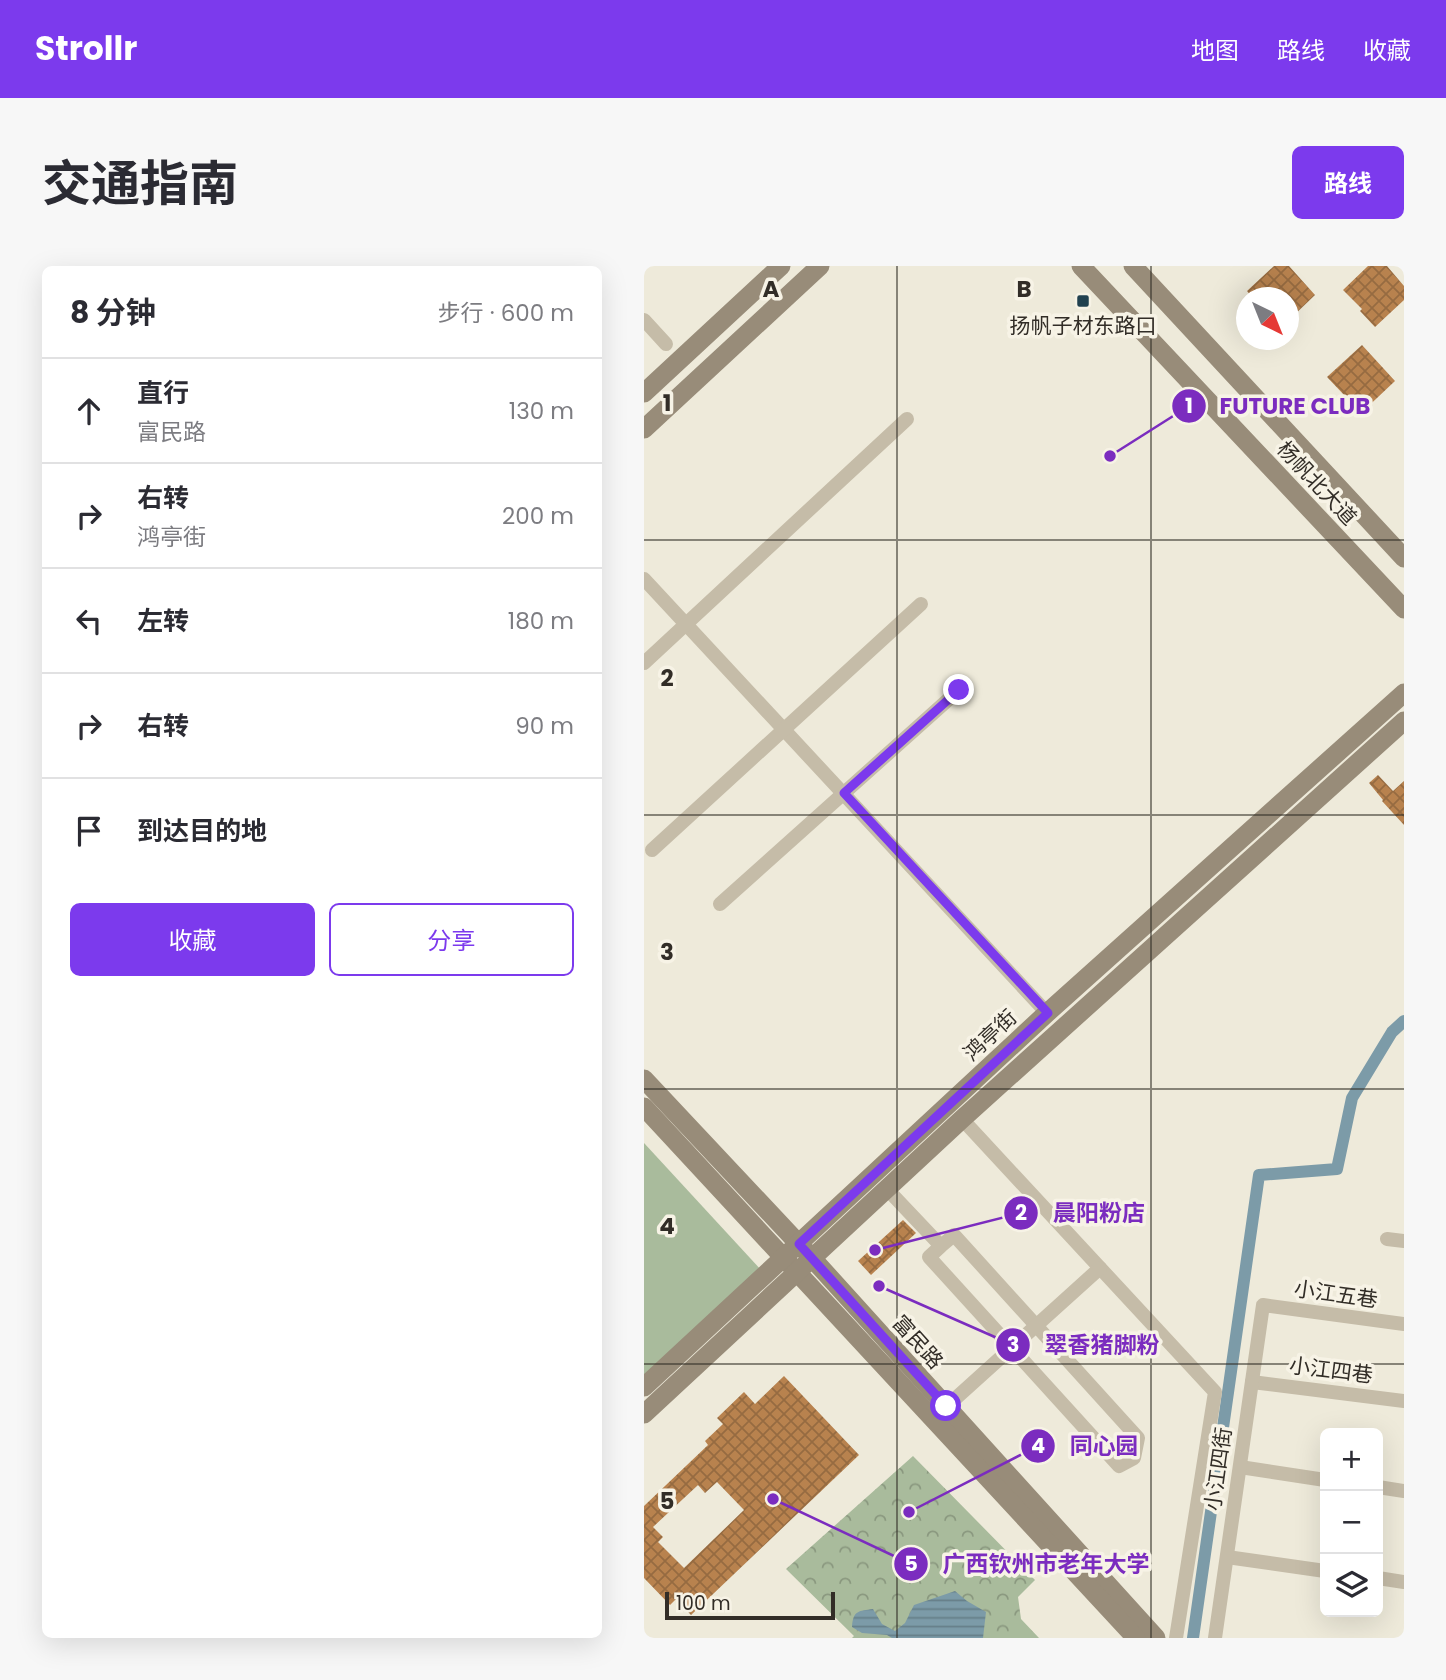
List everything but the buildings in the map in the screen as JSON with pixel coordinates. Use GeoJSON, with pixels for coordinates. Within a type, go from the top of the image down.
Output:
{"type":"FeatureCollection","features":[{"type":"Feature","properties":{"kind":"street"},"geometry":{"type":"LineString","coordinates":[[644,393],[781,266]]}},
{"type":"Feature","properties":{"kind":"street"},"geometry":{"type":"LineString","coordinates":[[644,429],[820,266]]}},
{"type":"Feature","properties":{"kind":"street","name":"杨帆北大道"},"geometry":{"type":"LineString","coordinates":[[1081,266],[1404,609]]}},
{"type":"Feature","properties":{"kind":"street","name":"杨帆北大道"},"geometry":{"type":"LineString","coordinates":[[1133,266],[1404,558]]}},
{"type":"Feature","properties":{"kind":"street"},"geometry":{"type":"LineString","coordinates":[[644,320],[666,344]]}},
{"type":"Feature","properties":{"kind":"street"},"geometry":{"type":"LineString","coordinates":[[644,663],[907,419]]}},
{"type":"Feature","properties":{"kind":"street"},"geometry":{"type":"LineString","coordinates":[[644,579],[1048,1013]]}},
{"type":"Feature","properties":{"kind":"street"},"geometry":{"type":"LineString","coordinates":[[652,850],[921,604]]}},
{"type":"Feature","properties":{"kind":"street"},"geometry":{"type":"LineString","coordinates":[[720,904],[959,690]]}},
{"type":"Feature","properties":{"kind":"street","name":"鸿亭街"},"geometry":{"type":"LineString","coordinates":[[644,1414],[805,1251],[1048,1013],[1404,693]]}},
{"type":"Feature","properties":{"kind":"street","name":"鸿亭街"},"geometry":{"type":"LineString","coordinates":[[805,1251],[887,1189],[1404,721]]}},
{"type":"Feature","properties":{"kind":"street","name":"富民路"},"geometry":{"type":"LineString","coordinates":[[644,1079],[805,1251],[1156,1638]]}},
{"type":"Feature","properties":{"kind":"street","name":"富民路"},"geometry":{"type":"LineString","coordinates":[[644,1107],[1136,1638]]}},
{"type":"Feature","properties":{"kind":"street"},"geometry":{"type":"LineString","coordinates":[[962,1119],[1215,1392],[1177,1638]]}},
{"type":"Feature","properties":{"kind":"street"},"geometry":{"type":"LineString","coordinates":[[887,1189],[941,1246]]}},
{"type":"Feature","properties":{"kind":"street"},"geometry":{"type":"LineString","coordinates":[[954,1236],[1037,1325],[1138,1438],[1134,1458],[1119,1466],[1011,1348],[929,1257],[941,1246],[954,1236]]}},
{"type":"Feature","properties":{"kind":"street"},"geometry":{"type":"LineString","coordinates":[[1387,1238],[1404,1241]]}},
{"type":"Feature","properties":{"kind":"street","name":"鸿亭街"},"geometry":{"type":"LineString","coordinates":[[644,1387],[790,1266]]}},
{"type":"Feature","properties":{"kind":"street"},"geometry":{"type":"LineString","coordinates":[[946,1406],[1100,1268]]}},
{"type":"Feature","properties":{"kind":"street","name":"小江五巷"},"geometry":{"type":"LineString","coordinates":[[1263,1305],[1404,1324]]}},
{"type":"Feature","properties":{"kind":"street","name":"小江四街"},"geometry":{"type":"LineString","coordinates":[[1215,1638],[1263,1305]]}},
{"type":"Feature","properties":{"kind":"street","name":"小江四巷"},"geometry":{"type":"LineString","coordinates":[[1252,1382],[1404,1401]]}},
{"type":"Feature","properties":{"kind":"street"},"geometry":{"type":"LineString","coordinates":[[1240,1467],[1320,1479]]}},
{"type":"Feature","properties":{"kind":"street"},"geometry":{"type":"LineString","coordinates":[[1383,1488],[1404,1491]]}},
{"type":"Feature","properties":{"kind":"street"},"geometry":{"type":"LineString","coordinates":[[1227,1557],[1320,1570]]}},
{"type":"Feature","properties":{"kind":"street"},"geometry":{"type":"LineString","coordinates":[[1383,1579],[1404,1582]]}},
{"type":"Feature","properties":{"kind":"green space"},"geometry":{"type":"Polygon","coordinates":[[[644,1143],[762,1271],[644,1380],[644,1143]]]}},
{"type":"Feature","properties":{"kind":"green space"},"geometry":{"type":"Polygon","coordinates":[[[913,1456],[1035,1580],[1018,1597],[1021,1619],[1039,1638],[852,1638],[854,1636],[786,1569],[913,1456]]]}},
{"type":"Feature","properties":{"kind":"water"},"geometry":{"type":"Polygon","coordinates":[[[955,1591],[986,1612],[983,1638],[892,1638],[887,1635],[862,1633],[852,1627],[858,1612],[873,1609],[882,1624],[895,1631],[905,1623],[914,1605],[955,1591]]]}},
{"type":"Feature","properties":{"kind":"waterway"},"geometry":{"type":"LineString","coordinates":[[1193,1638],[1259,1175],[1337,1169],[1352,1098],[1392,1032],[1404,1021]]}},
{"type":"Feature","properties":{"kind":"place","name":"扬帆子材东路口"},"geometry":{"type":"Point","coordinates":[1083,301]}},
{"type":"Feature","properties":{"kind":"place","name":"FUTURE CLUB"},"geometry":{"type":"Point","coordinates":[1110,456]}},
{"type":"Feature","properties":{"kind":"place","name":"晨阳粉店"},"geometry":{"type":"Point","coordinates":[875,1250]}},
{"type":"Feature","properties":{"kind":"place","name":"翠香猪脚粉"},"geometry":{"type":"Point","coordinates":[879,1286]}},
{"type":"Feature","properties":{"kind":"place","name":"广西钦州市老年大学"},"geometry":{"type":"Point","coordinates":[773,1499]}},
{"type":"Feature","properties":{"kind":"place","name":"同心园"},"geometry":{"type":"Point","coordinates":[909,1512]}},
{"type":"Feature","properties":{"kind":"route"},"geometry":{"type":"LineString","coordinates":[[946,1406],[799,1244],[1048,1013],[844,793],[959,690]]}}]}
